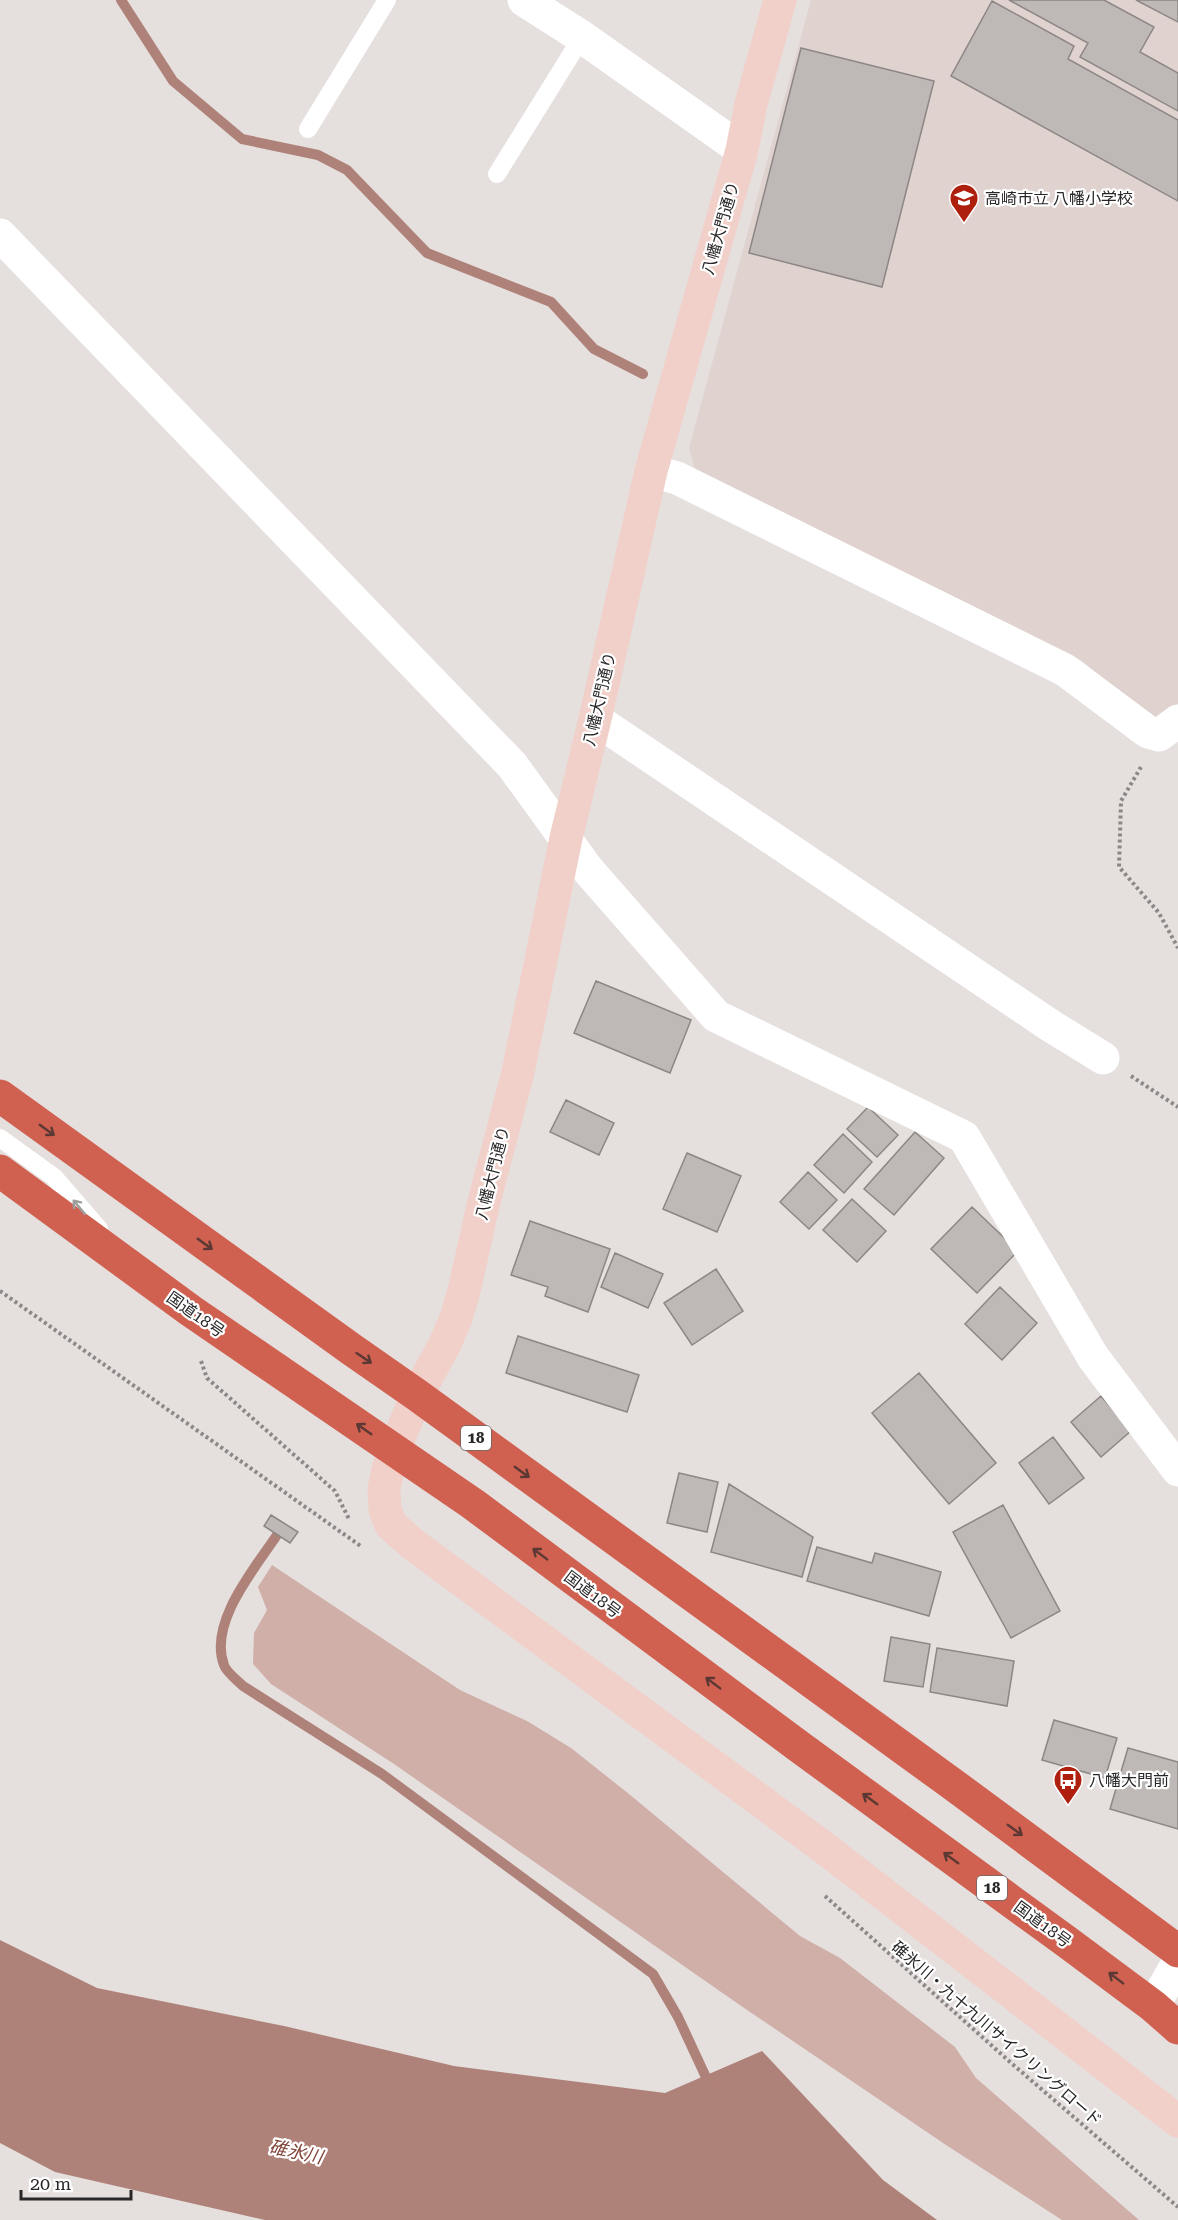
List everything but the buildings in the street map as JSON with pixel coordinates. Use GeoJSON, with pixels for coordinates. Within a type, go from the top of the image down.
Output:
{"type":"FeatureCollection","features":[{"type":"Feature","properties":{"kind":"highway","name":"18"},"geometry":{"type":"LineString","coordinates":[[0,1096],[417,1395],[1178,1951]]}},
{"type":"Feature","properties":{"kind":"highway","name":"国道18号"},"geometry":{"type":"LineString","coordinates":[[0,1171],[191,1311],[473,1504],[791,1741],[1153,2006],[1178,2028]]}},
{"type":"Feature","properties":{"kind":"street"},"geometry":{"type":"LineString","coordinates":[[525,0],[582,37],[742,150]]}},
{"type":"Feature","properties":{"kind":"street","name":"八幡大門通り"},"geometry":{"type":"LineString","coordinates":[[780,0],[751,104],[742,150],[651,471],[566,838],[518,1072],[483,1206],[464,1291],[444,1346],[417,1395],[393,1450],[384,1489],[385,1510],[391,1525],[414,1545],[823,1847],[1178,2121]]}},
{"type":"Feature","properties":{"kind":"street"},"geometry":{"type":"LineString","coordinates":[[0,235],[512,765],[588,870],[716,1016],[964,1137],[1093,1357],[1178,1470]]}},
{"type":"Feature","properties":{"kind":"street"},"geometry":{"type":"LineString","coordinates":[[651,471],[677,478],[1065,670],[1148,732],[1169,728]]}},
{"type":"Feature","properties":{"kind":"street"},"geometry":{"type":"LineString","coordinates":[[595,719],[1051,1026],[1103,1058]]}},
{"type":"Feature","properties":{"kind":"street"},"geometry":{"type":"LineString","coordinates":[[1153,2006],[1178,1963]]}},
{"type":"Feature","properties":{"kind":"lane"},"geometry":{"type":"LineString","coordinates":[[308,129],[387,0]]}},
{"type":"Feature","properties":{"kind":"lane"},"geometry":{"type":"LineString","coordinates":[[497,174],[582,37]]}},
{"type":"Feature","properties":{"kind":"lane"},"geometry":{"type":"LineString","coordinates":[[0,1138],[54,1177],[131,1267]]}},
{"type":"Feature","properties":{"kind":"path"},"geometry":{"type":"LineString","coordinates":[[1169,728],[1121,801],[1119,867],[1159,913],[1178,948]]}},
{"type":"Feature","properties":{"kind":"path"},"geometry":{"type":"LineString","coordinates":[[1103,1058],[1178,1107]]}},
{"type":"Feature","properties":{"kind":"path"},"geometry":{"type":"LineString","coordinates":[[199,1352],[207,1378],[335,1491],[350,1520]]}},
{"type":"Feature","properties":{"kind":"path"},"geometry":{"type":"LineString","coordinates":[[360,1539],[365,1549]]}},
{"type":"Feature","properties":{"kind":"path","name":"碓氷川・九十九川サイクリングロード"},"geometry":{"type":"LineString","coordinates":[[819,1890],[1001,2054],[1178,2207]]}},
{"type":"Feature","properties":{"kind":"shaded area","name":"高崎市立 八幡小学校"},"geometry":{"type":"Polygon","coordinates":[[[811,0],[1178,0],[1178,704],[1154,723],[1081,660],[696,474],[689,448],[811,0]]]}},
{"type":"Feature","properties":{"kind":"shaded area"},"geometry":{"type":"Polygon","coordinates":[[[272,1565],[460,1690],[527,1721],[571,1748],[800,1936],[840,1958],[955,2047],[976,2078],[1139,2220],[1062,2220],[943,2143],[734,2001],[394,1764],[271,1684],[253,1664],[254,1633],[267,1610],[258,1587],[272,1565]]]}},
{"type":"Feature","properties":{"kind":"water","name":"碓氷川"},"geometry":{"type":"Polygon","coordinates":[[[0,1940],[97,1988],[284,2026],[454,2066],[665,2093],[762,2051],[883,2180],[937,2220],[265,2220],[55,2172],[0,2143],[0,1940]]]}},
{"type":"Feature","properties":{"kind":"waterway"},"geometry":{"type":"LineString","coordinates":[[121,0],[173,81],[242,139],[318,155],[347,170],[427,253],[551,302],[594,349],[643,374]]}},
{"type":"Feature","properties":{"kind":"waterway"},"geometry":{"type":"LineString","coordinates":[[277,1535],[246,1580],[228,1614],[222,1632],[221,1649],[227,1670],[243,1686],[382,1774],[653,1974],[678,2017],[711,2088]]}},
{"type":"Feature","properties":{"kind":"place","name":"高崎市立 八幡小学校"},"geometry":{"type":"Point","coordinates":[964,224]}},
{"type":"Feature","properties":{"kind":"place","name":"八幡大門前"},"geometry":{"type":"Point","coordinates":[1068,1806]}}]}
